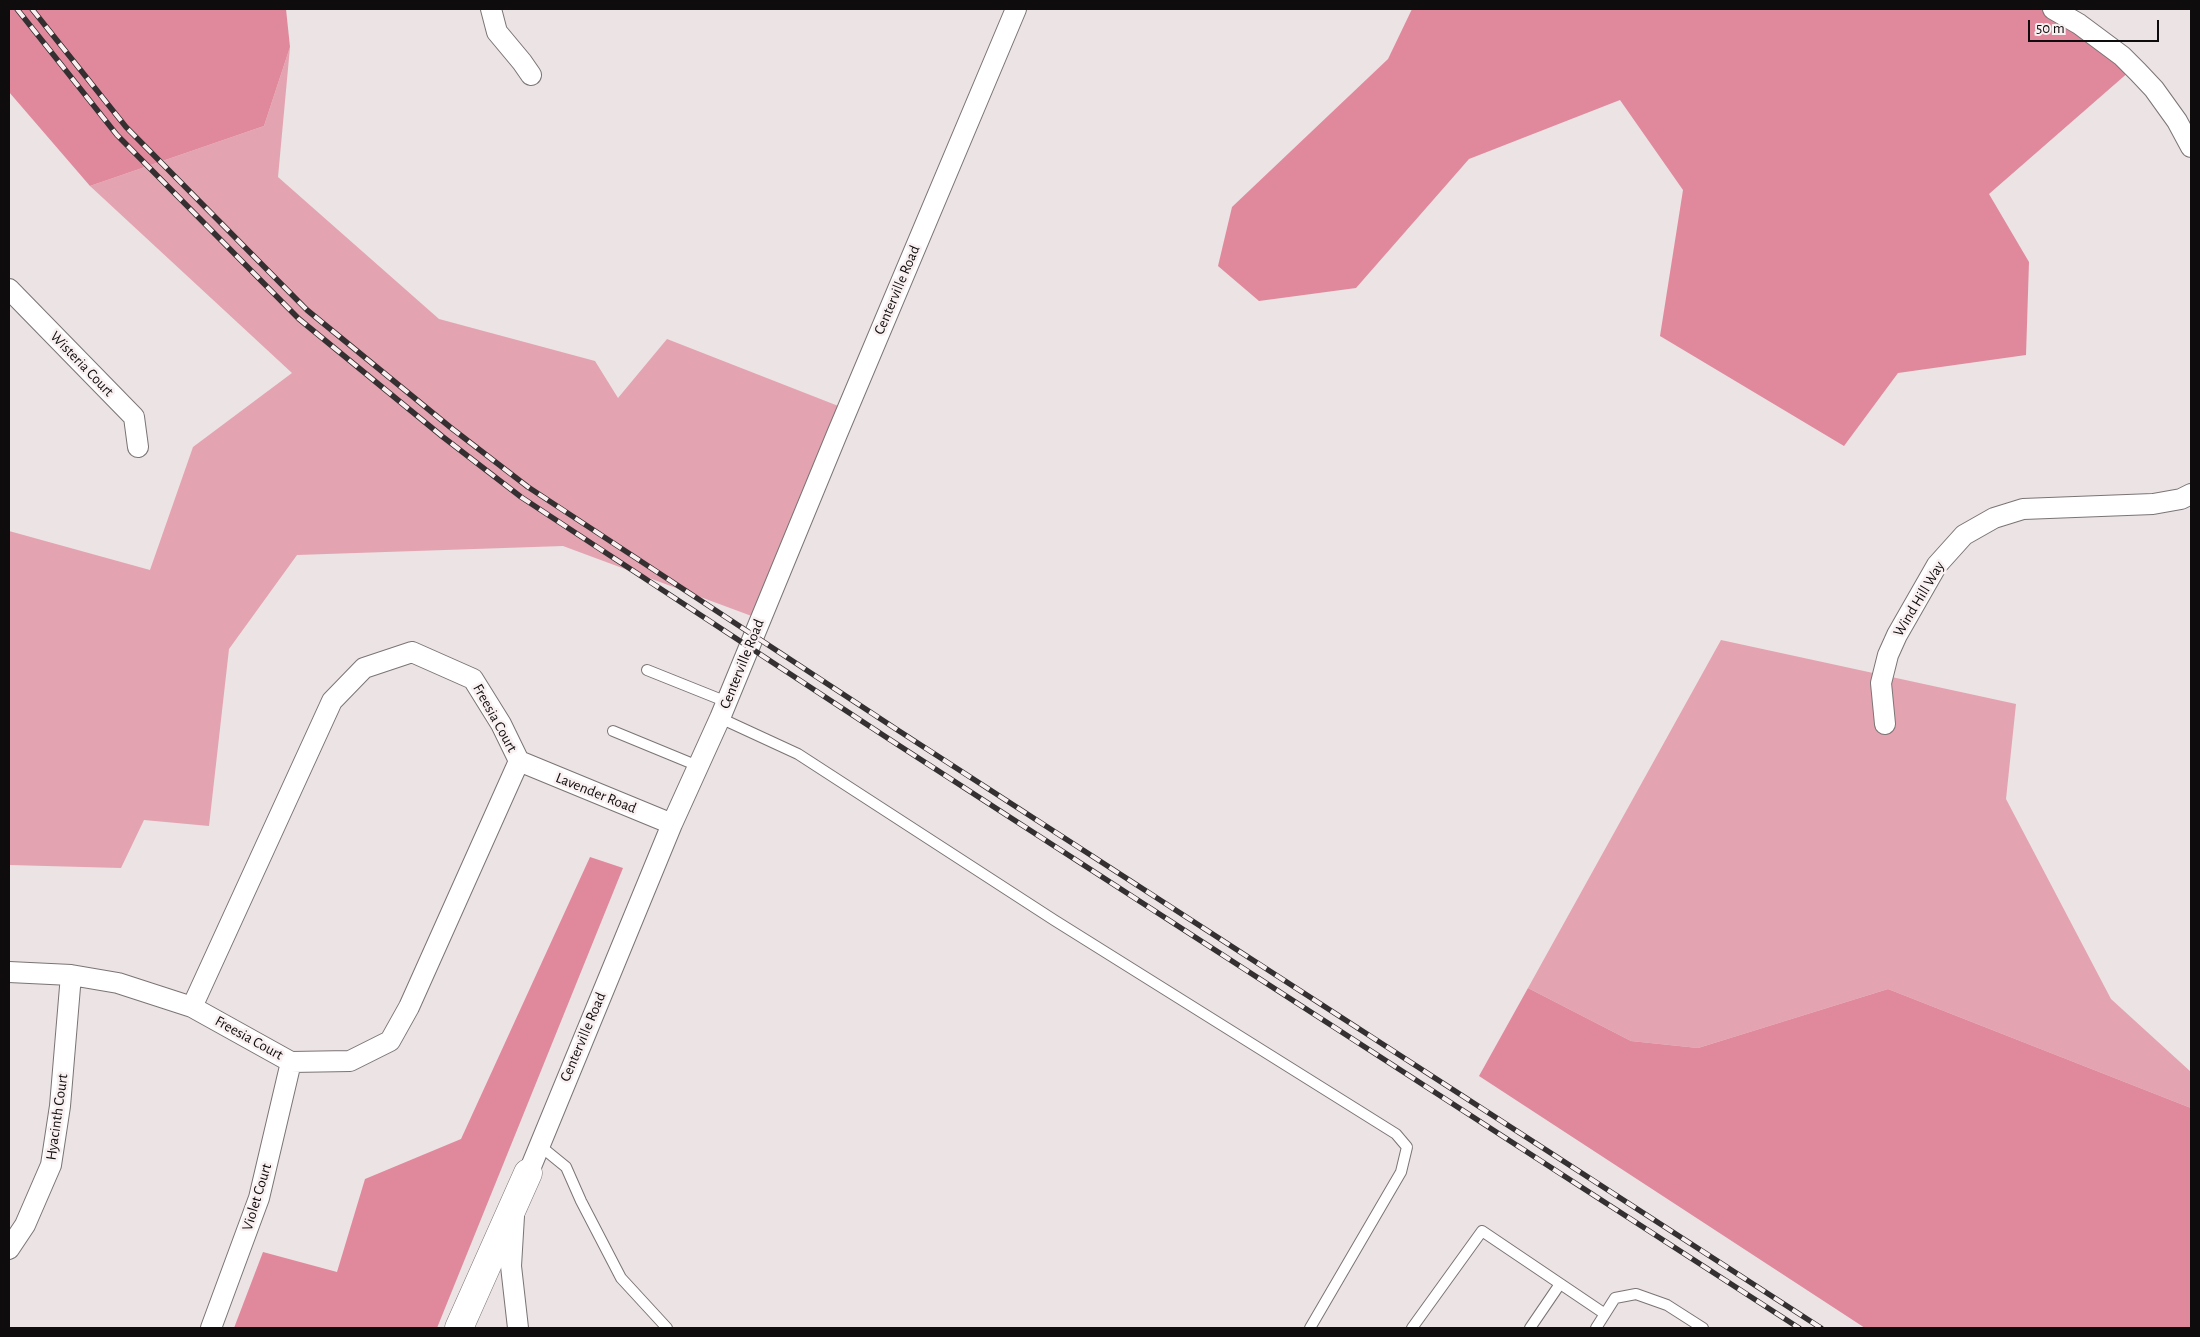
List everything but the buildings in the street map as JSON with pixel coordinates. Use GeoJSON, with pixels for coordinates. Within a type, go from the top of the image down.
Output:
{"type":"FeatureCollection","features":[{"type":"Feature","properties":{"kind":"highway"},"geometry":{"type":"LineString","coordinates":[[459,1328],[528,1173]]}},
{"type":"Feature","properties":{"kind":"street"},"geometry":{"type":"LineString","coordinates":[[492,9],[497,32],[531,75]]}},
{"type":"Feature","properties":{"kind":"street","name":"Centerville Road"},"geometry":{"type":"LineString","coordinates":[[518,1328],[511,1266],[512,1220],[528,1173],[672,824],[724,710],[836,434],[1016,9]]}},
{"type":"Feature","properties":{"kind":"street"},"geometry":{"type":"LineString","coordinates":[[2054,9],[2079,24],[2122,56],[2184,117],[2191,147]]}},
{"type":"Feature","properties":{"kind":"street","name":"Wisteria Court"},"geometry":{"type":"LineString","coordinates":[[9,289],[134,417],[138,447]]}},
{"type":"Feature","properties":{"kind":"street","name":"Wind Hill Way"},"geometry":{"type":"LineString","coordinates":[[1885,724],[1881,683],[1888,655],[1897,635],[1937,565],[1964,535],[1994,518],[2023,509],[2154,504],[2181,499],[2191,494]]}},
{"type":"Feature","properties":{"kind":"street","name":"Freesia Court"},"geometry":{"type":"LineString","coordinates":[[9,972],[71,975],[118,982],[192,1007],[291,1062],[350,1062],[390,1041],[410,1007],[519,761],[501,724],[473,679],[412,652],[364,668],[332,701],[192,1007]]}},
{"type":"Feature","properties":{"kind":"street","name":"Lavender Road"},"geometry":{"type":"LineString","coordinates":[[519,761],[672,824]]}},
{"type":"Feature","properties":{"kind":"street","name":"Hyacinth Court"},"geometry":{"type":"LineString","coordinates":[[9,1249],[25,1225],[51,1165],[60,1106],[71,975]]}},
{"type":"Feature","properties":{"kind":"street","name":"Violet Court"},"geometry":{"type":"LineString","coordinates":[[211,1328],[259,1198],[291,1062]]}},
{"type":"Feature","properties":{"kind":"lane"},"geometry":{"type":"LineString","coordinates":[[646,670],[724,710],[798,754],[1054,920],[1396,1134],[1407,1147],[1400,1172],[1310,1328]]}},
{"type":"Feature","properties":{"kind":"lane"},"geometry":{"type":"LineString","coordinates":[[614,731],[698,766]]}},
{"type":"Feature","properties":{"kind":"lane"},"geometry":{"type":"LineString","coordinates":[[539,1145],[566,1168],[621,1278],[667,1328]]}},
{"type":"Feature","properties":{"kind":"lane"},"geometry":{"type":"LineString","coordinates":[[1412,1328],[1482,1231],[1605,1314]]}},
{"type":"Feature","properties":{"kind":"lane"},"geometry":{"type":"LineString","coordinates":[[1530,1328],[1560,1284]]}},
{"type":"Feature","properties":{"kind":"lane"},"geometry":{"type":"LineString","coordinates":[[1596,1328],[1615,1298],[1636,1294],[1667,1305],[1703,1328]]}},
{"type":"Feature","properties":{"kind":"shaded area"},"geometry":{"type":"Polygon","coordinates":[[[9,9],[286,9],[290,47],[264,126],[90,186],[9,92],[9,9]]]}},
{"type":"Feature","properties":{"kind":"shaded area"},"geometry":{"type":"Polygon","coordinates":[[[1412,9],[2068,9],[2130,71],[1989,194],[2029,262],[2026,355],[1898,373],[1844,446],[1660,336],[1683,190],[1620,100],[1469,159],[1356,288],[1259,301],[1218,266],[1232,207],[1388,59],[1412,9]]]}},
{"type":"Feature","properties":{"kind":"shaded area"},"geometry":{"type":"Polygon","coordinates":[[[290,47],[278,177],[439,319],[595,361],[618,398],[667,339],[846,409],[757,618],[563,546],[297,555],[229,649],[209,826],[144,820],[121,868],[9,865],[9,531],[150,570],[193,447],[292,373],[90,186],[264,126],[290,47]]]}},
{"type":"Feature","properties":{"kind":"shaded area"},"geometry":{"type":"Polygon","coordinates":[[[1721,640],[2016,704],[2006,799],[2111,999],[2191,1072],[2191,1108],[1888,989],[1698,1048],[1631,1041],[1528,988],[1721,640]]]}},
{"type":"Feature","properties":{"kind":"shaded area"},"geometry":{"type":"Polygon","coordinates":[[[590,857],[623,868],[437,1328],[234,1328],[263,1252],[337,1272],[365,1179],[461,1139],[590,857]]]}},
{"type":"Feature","properties":{"kind":"shaded area"},"geometry":{"type":"Polygon","coordinates":[[[1528,988],[1631,1041],[1698,1048],[1888,989],[2191,1108],[2191,1328],[1865,1328],[1479,1076],[1528,988]]]}},
{"type":"Feature","properties":{"kind":"railway"},"geometry":{"type":"LineString","coordinates":[[17,9],[117,135],[299,319],[443,437],[521,497],[889,739],[1799,1328]]}},
{"type":"Feature","properties":{"kind":"railway"},"geometry":{"type":"LineString","coordinates":[[32,9],[126,127],[307,310],[450,427],[528,487],[896,729],[1821,1328]]}}]}
